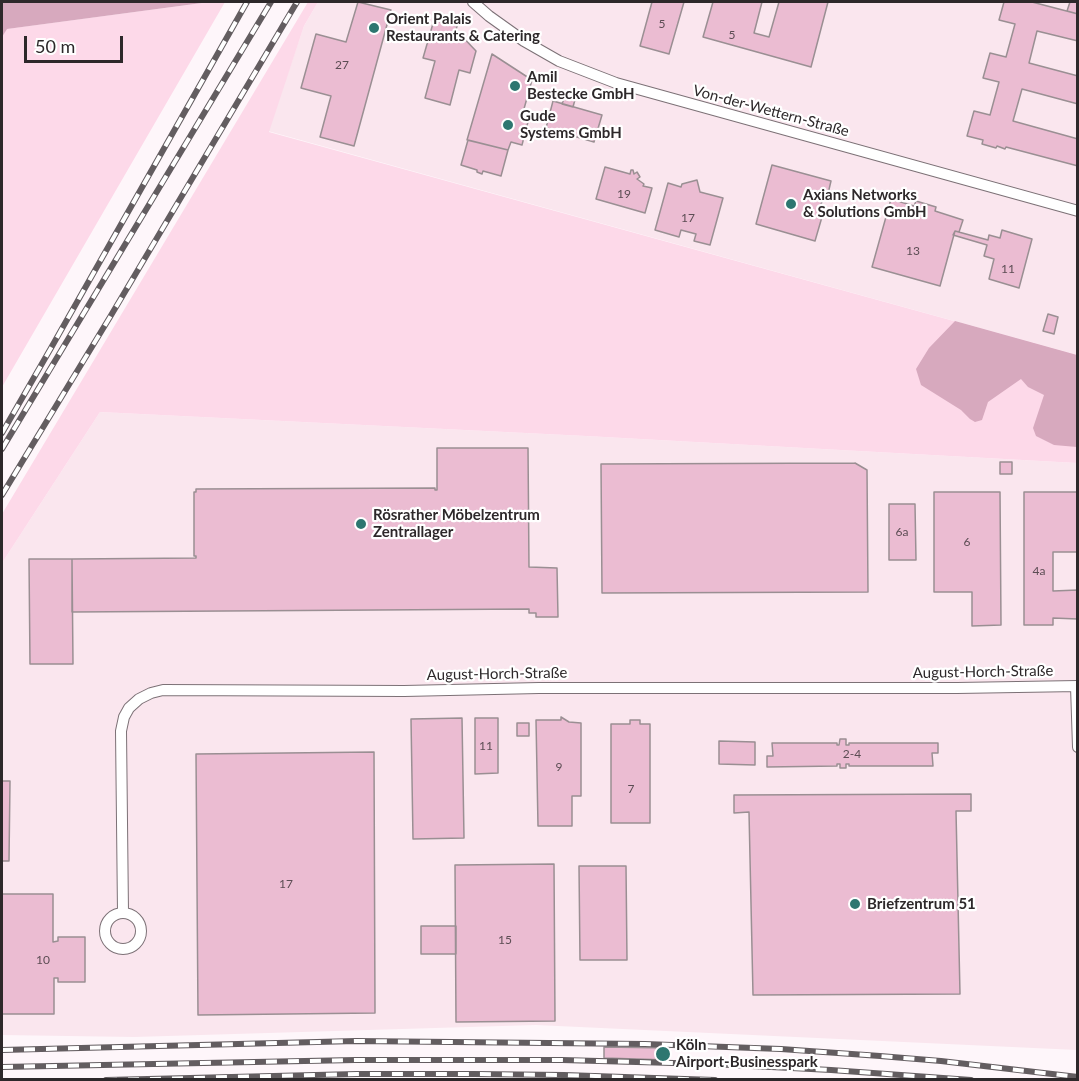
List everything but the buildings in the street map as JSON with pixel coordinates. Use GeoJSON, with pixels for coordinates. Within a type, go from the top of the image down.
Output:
{"type":"FeatureCollection","features":[{"type":"Feature","properties":{"kind":"street","name":"Von-der-Wettern-Straße"},"geometry":{"type":"LineString","coordinates":[[473,2],[524,41],[559,61],[616,83],[1077,211]]}},
{"type":"Feature","properties":{"kind":"street","name":"August-Horch-Straße"},"geometry":{"type":"LineString","coordinates":[[123,913],[121,731],[129,708],[139,699],[163,690],[404,691],[539,688],[1077,686],[1077,747]]}},
{"type":"Feature","properties":{"kind":"shaded area"},"geometry":{"type":"Polygon","coordinates":[[[2,2],[203,2],[7,29],[2,37],[2,2]]]}},
{"type":"Feature","properties":{"kind":"shaded area"},"geometry":{"type":"Polygon","coordinates":[[[203,2],[225,2],[2,387],[2,37],[6,29],[203,2]]]}},
{"type":"Feature","properties":{"kind":"shaded area"},"geometry":{"type":"Polygon","coordinates":[[[308,2],[318,2],[304,26],[269,132],[1077,355],[1077,463],[100,412],[2,563],[2,514],[308,2]]]}},
{"type":"Feature","properties":{"kind":"shaded area"},"geometry":{"type":"Polygon","coordinates":[[[318,2],[1077,2],[1077,355],[268,131],[304,26],[318,2]]]}},
{"type":"Feature","properties":{"kind":"shaded area"},"geometry":{"type":"Polygon","coordinates":[[[955,321],[1077,355],[1077,447],[1054,445],[1036,436],[1033,428],[1044,395],[1028,387],[1021,379],[988,402],[982,420],[975,422],[961,410],[921,385],[916,369],[929,348],[955,321]]]}},
{"type":"Feature","properties":{"kind":"shaded area"},"geometry":{"type":"Polygon","coordinates":[[[100,412],[1077,463],[1077,1050],[536,1025],[134,1037],[2,1035],[2,563],[100,412]]]}},
{"type":"Feature","properties":{"kind":"railway"},"geometry":{"type":"LineString","coordinates":[[2,433],[247,2]]}},
{"type":"Feature","properties":{"kind":"railway"},"geometry":{"type":"LineString","coordinates":[[2,449],[271,2]]}},
{"type":"Feature","properties":{"kind":"railway"},"geometry":{"type":"LineString","coordinates":[[2,495],[297,2]]}},
{"type":"Feature","properties":{"kind":"railway"},"geometry":{"type":"LineString","coordinates":[[2,1050],[356,1041],[645,1044],[781,1049],[880,1056],[1078,1077]]}},
{"type":"Feature","properties":{"kind":"railway"},"geometry":{"type":"LineString","coordinates":[[2,1067],[355,1060],[562,1060],[711,1064],[971,1080]]}},
{"type":"Feature","properties":{"kind":"railway"},"geometry":{"type":"LineString","coordinates":[[106,1080],[357,1074],[564,1075],[715,1080]]}},
{"type":"Feature","properties":{"kind":"place","name":"Orient Palais Restaurants & Catering"},"geometry":{"type":"Point","coordinates":[374,28]}},
{"type":"Feature","properties":{"kind":"place","name":"Amil Bestecke GmbH"},"geometry":{"type":"Point","coordinates":[515,86]}},
{"type":"Feature","properties":{"kind":"place","name":"Gude Systems GmbH"},"geometry":{"type":"Point","coordinates":[508,125]}},
{"type":"Feature","properties":{"kind":"place","name":"Axians Networks & Solutions GmbH"},"geometry":{"type":"Point","coordinates":[791,204]}},
{"type":"Feature","properties":{"kind":"place","name":"Rösrather Möbelzentrum Zentrallager"},"geometry":{"type":"Point","coordinates":[361,524]}},
{"type":"Feature","properties":{"kind":"place","name":"Briefzentrum 51"},"geometry":{"type":"Point","coordinates":[855,904]}},
{"type":"Feature","properties":{"kind":"place","name":"Köln Airport-Businesspark"},"geometry":{"type":"Point","coordinates":[663,1054]}}]}
